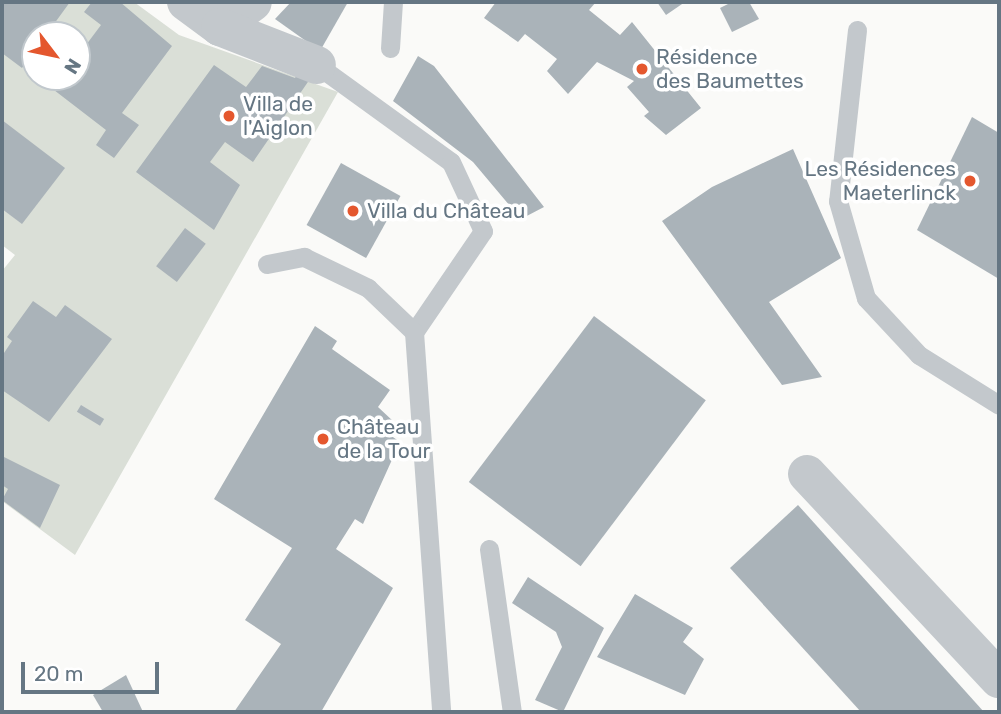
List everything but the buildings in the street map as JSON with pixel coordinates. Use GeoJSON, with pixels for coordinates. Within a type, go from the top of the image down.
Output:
{"type":"FeatureCollection","features":[{"type":"Feature","properties":{"kind":"street"},"geometry":{"type":"LineString","coordinates":[[186,2],[220,27],[317,65]]}},
{"type":"Feature","properties":{"kind":"street"},"geometry":{"type":"LineString","coordinates":[[220,27],[253,2]]}},
{"type":"Feature","properties":{"kind":"street"},"geometry":{"type":"LineString","coordinates":[[807,474],[999,679]]}},
{"type":"Feature","properties":{"kind":"lane"},"geometry":{"type":"LineString","coordinates":[[390,48],[393,2]]}},
{"type":"Feature","properties":{"kind":"lane"},"geometry":{"type":"LineString","coordinates":[[857,30],[838,201],[866,298],[919,355],[999,405]]}},
{"type":"Feature","properties":{"kind":"lane"},"geometry":{"type":"LineString","coordinates":[[317,65],[451,162],[483,231],[414,332]]}},
{"type":"Feature","properties":{"kind":"lane"},"geometry":{"type":"LineString","coordinates":[[267,264],[304,257],[368,288],[414,332],[428,465],[441,712]]}},
{"type":"Feature","properties":{"kind":"lane"},"geometry":{"type":"LineString","coordinates":[[489,550],[512,712]]}},
{"type":"Feature","properties":{"kind":"shaded area"},"geometry":{"type":"Polygon","coordinates":[[[2,2],[134,2],[179,35],[338,92],[75,555],[2,501],[2,271],[15,255],[2,245],[2,2]]]}},
{"type":"Feature","properties":{"kind":"place","name":"Résidence des Baumettes"},"geometry":{"type":"Point","coordinates":[642,69]}},
{"type":"Feature","properties":{"kind":"place","name":"Villa de l'Aiglon"},"geometry":{"type":"Point","coordinates":[229,116]}},
{"type":"Feature","properties":{"kind":"place","name":"Les Résidences Maeterlinck"},"geometry":{"type":"Point","coordinates":[970,181]}},
{"type":"Feature","properties":{"kind":"place","name":"Villa du Château"},"geometry":{"type":"Point","coordinates":[353,211]}},
{"type":"Feature","properties":{"kind":"place","name":"Château de la Tour"},"geometry":{"type":"Point","coordinates":[323,439]}}]}
